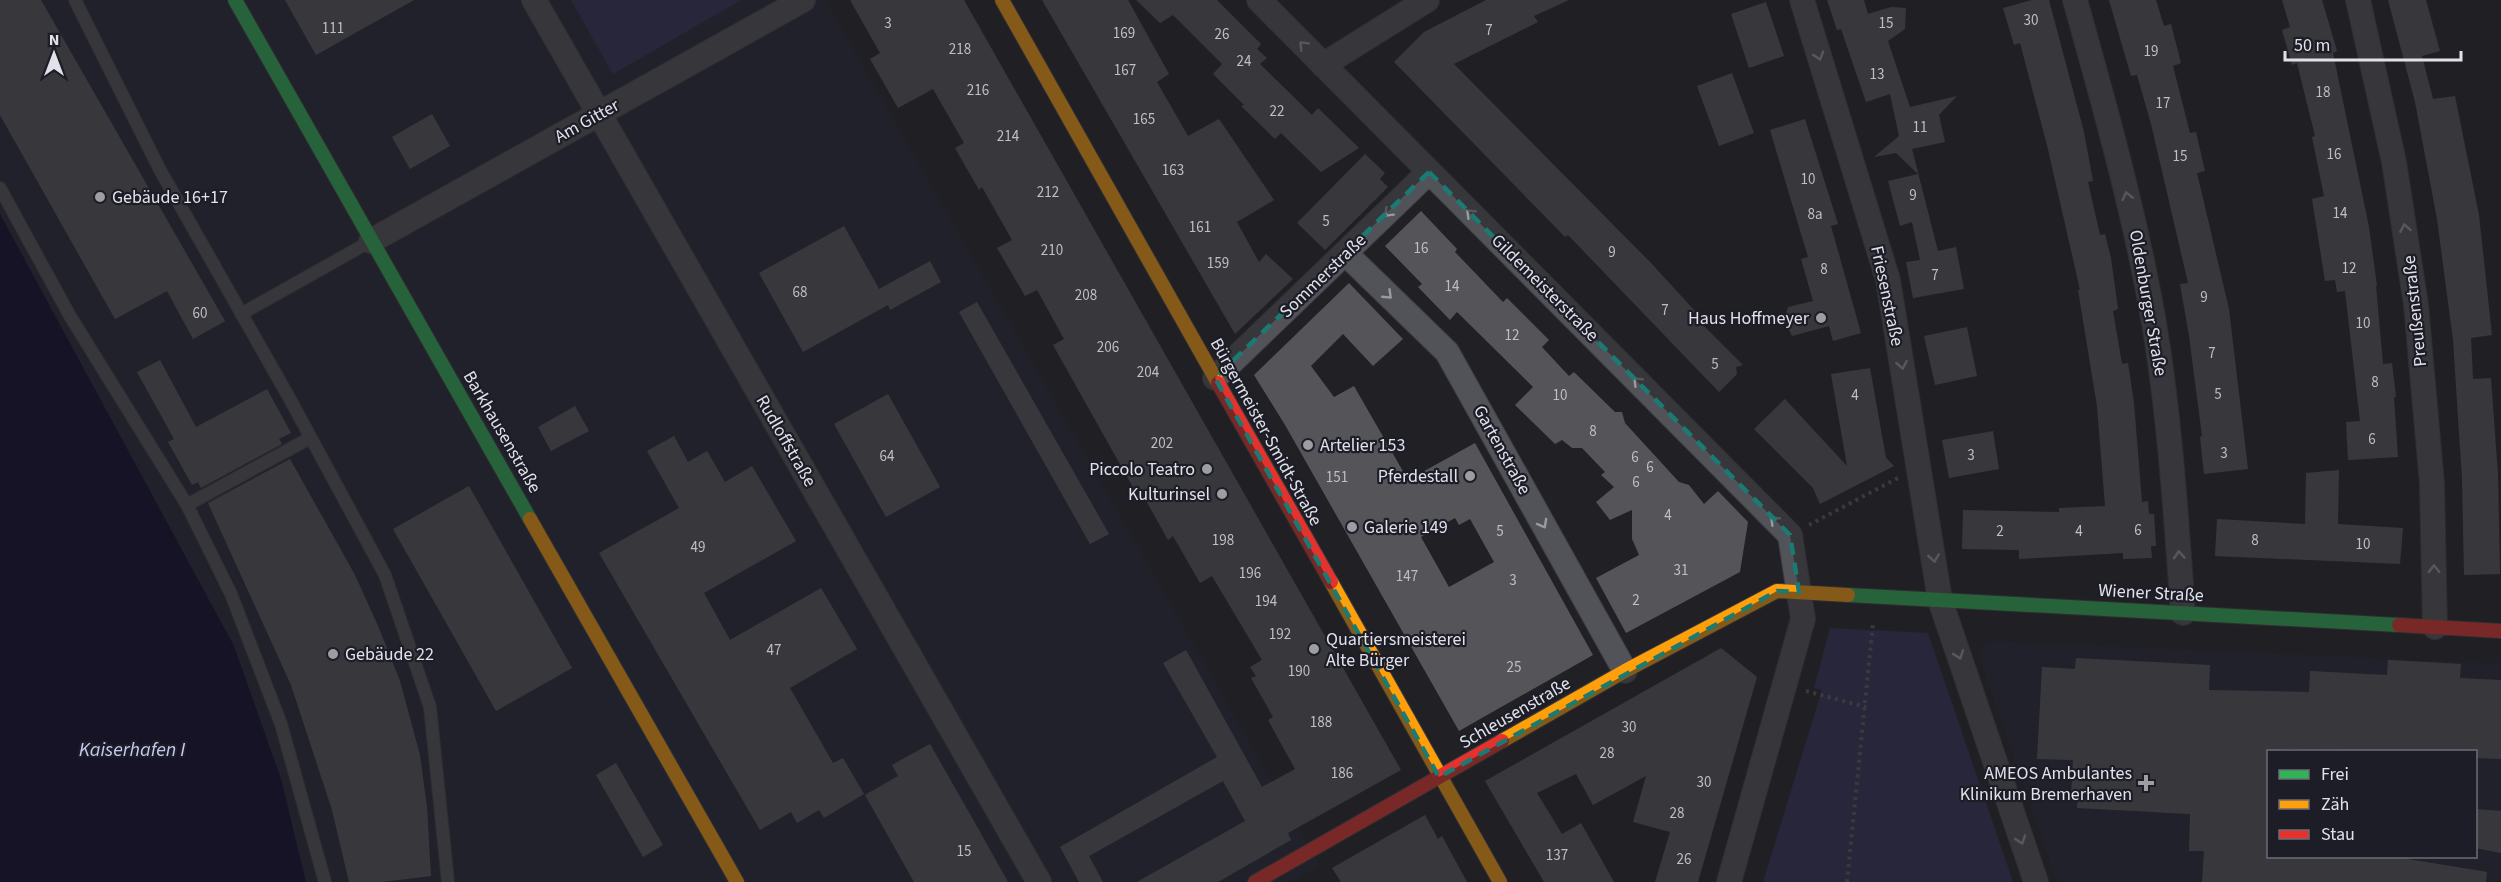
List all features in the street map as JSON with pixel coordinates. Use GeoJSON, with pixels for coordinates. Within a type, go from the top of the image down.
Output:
{"type":"FeatureCollection","features":[{"type":"Feature","properties":{"kind":"street","name":"Barkhausenstraße"},"geometry":{"type":"LineString","coordinates":[[235,0],[737,882]]}},
{"type":"Feature","properties":{"kind":"street","name":"Rudloffstraße"},"geometry":{"type":"LineString","coordinates":[[534,0],[1039,882]]}},
{"type":"Feature","properties":{"kind":"street","name":"Am Gitter"},"geometry":{"type":"LineString","coordinates":[[371,241],[803,0]]}},
{"type":"Feature","properties":{"kind":"street","name":"Bürgermeister-Smidt-Straße"},"geometry":{"type":"LineString","coordinates":[[1002,0],[1500,882]]}},
{"type":"Feature","properties":{"kind":"street","name":"Gildemeisterstraße"},"geometry":{"type":"LineString","coordinates":[[1259,0],[1790,535]]}},
{"type":"Feature","properties":{"kind":"street"},"geometry":{"type":"LineString","coordinates":[[1323,65],[1427,0]]}},
{"type":"Feature","properties":{"kind":"street","name":"Friesenstraße"},"geometry":{"type":"LineString","coordinates":[[1802,0],[1887,280],[1940,600],[2036,882]]}},
{"type":"Feature","properties":{"kind":"street","name":"Oldenburger Straße"},"geometry":{"type":"LineString","coordinates":[[2075,0],[2109,121],[2154,324],[2173,464],[2183,613]]}},
{"type":"Feature","properties":{"kind":"street","name":"Preußenstraße"},"geometry":{"type":"LineString","coordinates":[[2358,0],[2394,162],[2416,305],[2432,484],[2435,627]]}},
{"type":"Feature","properties":{"kind":"street","name":"Sommerstraße"},"geometry":{"type":"LineString","coordinates":[[1215,378],[1346,254],[1429,171]]}},
{"type":"Feature","properties":{"kind":"street","name":"Gartenstraße"},"geometry":{"type":"LineString","coordinates":[[1346,254],[1447,352],[1625,671]]}},
{"type":"Feature","properties":{"kind":"street"},"geometry":{"type":"LineString","coordinates":[[1729,882],[1803,619],[1790,535]]}},
{"type":"Feature","properties":{"kind":"street","name":"Schleusenstraße"},"geometry":{"type":"LineString","coordinates":[[1255,882],[1625,671],[1778,591],[1799,592]]}},
{"type":"Feature","properties":{"kind":"street","name":"Wiener Straße"},"geometry":{"type":"LineString","coordinates":[[1799,592],[2501,631]]}},
{"type":"Feature","properties":{"kind":"lane"},"geometry":{"type":"LineString","coordinates":[[75,0],[160,170],[386,575],[430,707],[448,882]]}},
{"type":"Feature","properties":{"kind":"lane"},"geometry":{"type":"LineString","coordinates":[[0,188],[70,316],[187,505],[231,594],[281,724],[325,882]]}},
{"type":"Feature","properties":{"kind":"lane"},"geometry":{"type":"LineString","coordinates":[[241,314],[371,241]]}},
{"type":"Feature","properties":{"kind":"lane"},"geometry":{"type":"LineString","coordinates":[[187,505],[310,438]]}},
{"type":"Feature","properties":{"kind":"path"},"geometry":{"type":"LineString","coordinates":[[1790,535],[1919,466]]}},
{"type":"Feature","properties":{"kind":"path"},"geometry":{"type":"LineString","coordinates":[[1847,882],[1876,596]]}},
{"type":"Feature","properties":{"kind":"path"},"geometry":{"type":"LineString","coordinates":[[1783,685],[1866,707]]}},
{"type":"Feature","properties":{"kind":"highlighted area"},"geometry":{"type":"Polygon","coordinates":[[[1429,172],[1790,535],[1799,592],[1777,591],[1439,777],[1215,378],[1429,172]]]}},
{"type":"Feature","properties":{"kind":"shaded area"},"geometry":{"type":"Polygon","coordinates":[[[0,0],[825,0],[1319,865],[1290,882],[306,882],[281,779],[234,646],[0,214],[0,0]]]}},
{"type":"Feature","properties":{"kind":"shaded area"},"geometry":{"type":"Polygon","coordinates":[[[571,0],[741,0],[613,74],[571,0]]]}},
{"type":"Feature","properties":{"kind":"shaded area"},"geometry":{"type":"Polygon","coordinates":[[[1830,628],[1928,633],[2013,882],[1763,882],[1822,690],[1814,688],[1830,628]]]}},
{"type":"Feature","properties":{"kind":"shaded area","name":"AMEOS Ambulantes Klinikum Bremerhaven"},"geometry":{"type":"Polygon","coordinates":[[[1988,641],[2501,664],[2501,876],[2497,882],[2057,882],[1978,652],[1988,641]]]}},
{"type":"Feature","properties":{"kind":"water","name":"Kaiserhafen I"},"geometry":{"type":"Polygon","coordinates":[[[0,214],[234,646],[281,779],[306,882],[0,882],[0,214]]]}},
{"type":"Feature","properties":{"kind":"building","name":"Gebäude 16+17"},"geometry":{"type":"Polygon","coordinates":[[[0,0],[41,0],[225,321],[193,339],[167,291],[115,319],[0,115],[0,0]]]}},
{"type":"Feature","properties":{"kind":"building"},"geometry":{"type":"Polygon","coordinates":[[[285,0],[414,0],[316,55],[285,0]]]}},
{"type":"Feature","properties":{"kind":"building"},"geometry":{"type":"Polygon","coordinates":[[[850,0],[964,0],[1401,770],[1288,833],[1291,840],[1218,882],[1137,882],[1245,821],[1223,781],[1089,856],[1103,882],[1079,882],[1060,847],[1217,757],[1163,663],[1186,650],[1262,787],[1295,769],[1268,720],[1273,717],[1251,678],[1256,676],[1250,667],[1262,660],[1212,576],[1200,583],[1173,536],[1168,540],[1139,488],[1135,491],[1053,345],[1064,339],[1037,290],[1025,296],[997,248],[1012,240],[982,187],[979,190],[955,148],[964,143],[933,89],[898,108],[870,59],[880,53],[850,0]]]}},
{"type":"Feature","properties":{"kind":"building"},"geometry":{"type":"Polygon","coordinates":[[[1042,0],[1128,0],[1169,74],[1157,82],[1188,136],[1219,119],[1274,200],[1237,222],[1259,262],[1266,254],[1293,279],[1235,334],[1042,0]]]}},
{"type":"Feature","properties":{"kind":"building"},"geometry":{"type":"Polygon","coordinates":[[[1136,0],[1217,0],[1261,44],[1257,49],[1267,58],[1260,64],[1312,115],[1318,108],[1359,148],[1321,172],[1281,133],[1275,139],[1241,106],[1244,105],[1213,74],[1222,64],[1173,15],[1160,23],[1136,0]]]}},
{"type":"Feature","properties":{"kind":"building"},"geometry":{"type":"Polygon","coordinates":[[[1486,0],[1569,0],[1534,16],[1538,22],[1454,64],[1651,263],[1695,311],[1692,314],[1743,365],[1736,367],[1737,374],[1719,392],[1568,235],[1565,237],[1394,62],[1424,32],[1486,0]]]}},
{"type":"Feature","properties":{"kind":"building"},"geometry":{"type":"Polygon","coordinates":[[[1827,0],[1864,0],[1868,14],[1891,7],[1906,8],[1905,29],[1888,41],[1910,107],[1957,96],[1939,115],[1945,142],[1912,149],[1938,251],[1956,247],[1964,289],[1913,298],[1906,262],[1920,260],[1912,222],[1900,226],[1888,181],[1918,174],[1896,153],[1874,157],[1899,136],[1890,94],[1866,102],[1841,29],[1837,30],[1827,0]]]}},
{"type":"Feature","properties":{"kind":"building"},"geometry":{"type":"Polygon","coordinates":[[[2032,0],[2049,0],[2084,132],[2093,181],[2088,182],[2100,235],[2105,234],[2111,258],[2118,309],[2113,311],[2122,364],[2128,363],[2134,403],[2142,502],[2148,501],[2149,514],[2154,514],[2156,546],[2151,546],[2152,558],[2123,559],[2123,553],[2019,559],[2019,550],[1962,549],[1963,510],[2059,512],[2059,508],[2105,506],[2097,406],[2078,290],[2080,290],[2047,145],[2020,43],[2014,45],[2003,8],[2032,0]]]}},
{"type":"Feature","properties":{"kind":"building"},"geometry":{"type":"Polygon","coordinates":[[[2109,0],[2156,0],[2164,26],[2171,24],[2181,63],[2173,66],[2190,133],[2196,132],[2205,171],[2197,173],[2229,309],[2248,469],[2204,474],[2200,437],[2202,436],[2180,284],[2188,283],[2151,124],[2137,75],[2131,76],[2109,0]]]}},
{"type":"Feature","properties":{"kind":"building"},"geometry":{"type":"Polygon","coordinates":[[[2282,0],[2322,0],[2337,51],[2333,53],[2369,227],[2377,286],[2383,364],[2392,363],[2396,397],[2394,397],[2398,457],[2348,460],[2346,422],[2360,421],[2345,291],[2337,292],[2335,280],[2325,281],[2312,199],[2324,196],[2312,137],[2315,136],[2297,63],[2292,65],[2282,30],[2290,27],[2282,0]]]}},
{"type":"Feature","properties":{"kind":"building"},"geometry":{"type":"Polygon","coordinates":[[[2388,0],[2426,0],[2440,51],[2422,56],[2433,99],[2455,96],[2479,215],[2492,335],[2471,338],[2473,379],[2491,378],[2498,475],[2500,574],[2464,575],[2462,479],[2453,340],[2437,219],[2415,102],[2388,0]]]}},
{"type":"Feature","properties":{"kind":"building"},"geometry":{"type":"Polygon","coordinates":[[[1766,2],[1784,56],[1749,68],[1731,14],[1766,2]]]}},
{"type":"Feature","properties":{"kind":"building"},"geometry":{"type":"Polygon","coordinates":[[[1732,73],[1754,133],[1719,146],[1697,86],[1732,73]]]}},
{"type":"Feature","properties":{"kind":"building"},"geometry":{"type":"Polygon","coordinates":[[[432,114],[450,146],[410,169],[392,137],[432,114]]]}},
{"type":"Feature","properties":{"kind":"building"},"geometry":{"type":"Polygon","coordinates":[[[1805,119],[1838,224],[1831,226],[1861,333],[1833,341],[1829,326],[1792,336],[1784,320],[1788,307],[1813,301],[1801,259],[1808,257],[1770,130],[1805,119]]]}},
{"type":"Feature","properties":{"kind":"building"},"geometry":{"type":"Polygon","coordinates":[[[1365,154],[1385,173],[1380,179],[1388,187],[1325,250],[1297,223],[1365,154]]]}},
{"type":"Feature","properties":{"kind":"building"},"geometry":{"type":"Polygon","coordinates":[[[1421,211],[1457,249],[1455,252],[1503,302],[1507,298],[1549,340],[1542,347],[1569,376],[1574,372],[1615,412],[1622,412],[1625,423],[1679,482],[1689,485],[1704,504],[1718,491],[1748,522],[1740,572],[1626,633],[1596,578],[1639,555],[1632,539],[1632,510],[1610,520],[1596,502],[1614,487],[1601,475],[1605,472],[1582,448],[1572,448],[1562,440],[1555,444],[1515,405],[1533,387],[1457,312],[1450,320],[1418,287],[1422,284],[1385,246],[1421,211]]]}},
{"type":"Feature","properties":{"kind":"building"},"geometry":{"type":"Polygon","coordinates":[[[844,226],[879,289],[930,261],[941,282],[890,310],[888,305],[803,352],[759,273],[844,226]]]}},
{"type":"Feature","properties":{"kind":"building"},"geometry":{"type":"Polygon","coordinates":[[[1349,283],[1403,339],[1373,366],[1343,334],[1311,366],[1334,397],[1354,386],[1408,480],[1475,443],[1593,655],[1459,731],[1285,425],[1254,375],[1349,283]],[[1455,518],[1421,537],[1449,587],[1494,562],[1470,519],[1459,525],[1455,518]]]}},
{"type":"Feature","properties":{"kind":"building"},"geometry":{"type":"Polygon","coordinates":[[[977,302],[1109,534],[1090,544],[959,312],[977,302]]]}},
{"type":"Feature","properties":{"kind":"building"},"geometry":{"type":"Polygon","coordinates":[[[1967,327],[1977,376],[1935,385],[1924,336],[1967,327]]]}},
{"type":"Feature","properties":{"kind":"building"},"geometry":{"type":"Polygon","coordinates":[[[160,360],[196,427],[267,389],[291,433],[279,439],[282,444],[201,488],[198,482],[192,485],[168,442],[174,439],[137,372],[160,360]]]}},
{"type":"Feature","properties":{"kind":"building"},"geometry":{"type":"Polygon","coordinates":[[[1870,368],[1886,458],[1894,466],[1820,504],[1813,488],[1754,429],[1785,399],[1847,466],[1831,374],[1870,368]]]}},
{"type":"Feature","properties":{"kind":"building"},"geometry":{"type":"Polygon","coordinates":[[[888,394],[940,487],[886,517],[834,424],[888,394]]]}},
{"type":"Feature","properties":{"kind":"building"},"geometry":{"type":"Polygon","coordinates":[[[575,406],[589,431],[551,451],[538,427],[575,406]]]}},
{"type":"Feature","properties":{"kind":"building"},"geometry":{"type":"Polygon","coordinates":[[[1993,431],[1999,469],[1949,478],[1942,440],[1993,431]]]}},
{"type":"Feature","properties":{"kind":"building"},"geometry":{"type":"Polygon","coordinates":[[[674,436],[688,462],[707,451],[725,482],[752,466],[796,541],[704,593],[730,640],[821,588],[857,649],[790,688],[833,763],[843,758],[864,794],[824,818],[819,810],[797,823],[791,812],[760,830],[599,553],[679,508],[647,451],[674,436]]]}},
{"type":"Feature","properties":{"kind":"building","name":"Gebäude 22"},"geometry":{"type":"Polygon","coordinates":[[[290,459],[355,575],[400,681],[420,755],[427,807],[431,876],[382,882],[349,882],[332,810],[291,685],[208,503],[290,459]]]}},
{"type":"Feature","properties":{"kind":"building"},"geometry":{"type":"Polygon","coordinates":[[[2339,470],[2338,524],[2403,528],[2400,564],[2215,556],[2217,519],[2305,524],[2306,473],[2339,470]]]}},
{"type":"Feature","properties":{"kind":"building"},"geometry":{"type":"Polygon","coordinates":[[[469,486],[572,668],[496,711],[393,529],[469,486]]]}},
{"type":"Feature","properties":{"kind":"building"},"geometry":{"type":"Polygon","coordinates":[[[1721,648],[1757,677],[1698,882],[1655,882],[1670,832],[1633,822],[1646,776],[1593,805],[1576,774],[1537,793],[1562,834],[1581,823],[1614,882],[1544,882],[1485,781],[1721,648]]]}},
{"type":"Feature","properties":{"kind":"building","name":"AMEOS Ambulantes Klinikum Bremerhaven"},"geometry":{"type":"Polygon","coordinates":[[[2076,658],[2210,665],[2209,690],[2309,692],[2310,671],[2387,675],[2388,660],[2461,664],[2460,678],[2501,680],[2501,759],[2477,758],[2477,750],[2267,750],[2267,858],[2408,858],[2487,872],[2486,882],[2202,882],[2204,851],[2189,851],[2190,814],[2077,808],[2078,796],[2071,796],[2073,760],[2037,759],[2042,667],[2075,669],[2076,658]]]}},
{"type":"Feature","properties":{"kind":"building"},"geometry":{"type":"Polygon","coordinates":[[[930,744],[1008,882],[914,882],[865,795],[898,776],[892,765],[930,744]]]}},
{"type":"Feature","properties":{"kind":"building"},"geometry":{"type":"Polygon","coordinates":[[[616,763],[663,845],[643,857],[596,775],[616,763]]]}},
{"type":"Feature","properties":{"kind":"building"},"geometry":{"type":"Polygon","coordinates":[[[2477,809],[2501,811],[2501,853],[2477,848],[2477,809]]]}},
{"type":"Feature","properties":{"kind":"building"},"geometry":{"type":"Polygon","coordinates":[[[1425,815],[1438,839],[1442,836],[1467,882],[1341,882],[1332,868],[1425,815]]]}},
{"type":"Feature","properties":{"kind":"traffic: fast"},"geometry":{"type":"LineString","coordinates":[[235,0],[530,519]]}},
{"type":"Feature","properties":{"kind":"traffic: fast"},"geometry":{"type":"LineString","coordinates":[[1848,595],[2399,625]]}},
{"type":"Feature","properties":{"kind":"traffic: slow"},"geometry":{"type":"LineString","coordinates":[[1002,0],[1218,383]]}},
{"type":"Feature","properties":{"kind":"traffic: slow"},"geometry":{"type":"LineString","coordinates":[[530,519],[737,882]]}},
{"type":"Feature","properties":{"kind":"traffic: slow"},"geometry":{"type":"LineString","coordinates":[[1331,582],[1500,882]]}},
{"type":"Feature","properties":{"kind":"traffic: slow"},"geometry":{"type":"LineString","coordinates":[[1502,741],[1625,671],[1777,591],[1848,595]]}},
{"type":"Feature","properties":{"kind":"traffic: jam"},"geometry":{"type":"LineString","coordinates":[[1218,383],[1331,582]]}},
{"type":"Feature","properties":{"kind":"traffic: jam"},"geometry":{"type":"LineString","coordinates":[[2399,625],[2501,631]]}},
{"type":"Feature","properties":{"kind":"traffic: jam"},"geometry":{"type":"LineString","coordinates":[[1255,882],[1502,741]]}},
{"type":"Feature","properties":{"kind":"place","name":"Gebäude 16+17"},"geometry":{"type":"Point","coordinates":[100,197]}},
{"type":"Feature","properties":{"kind":"place","name":"Haus Hoffmeyer"},"geometry":{"type":"Point","coordinates":[1821,318]}},
{"type":"Feature","properties":{"kind":"place","name":"Artelier 153"},"geometry":{"type":"Point","coordinates":[1308,445]}},
{"type":"Feature","properties":{"kind":"place","name":"Piccolo Teatro"},"geometry":{"type":"Point","coordinates":[1207,469]}},
{"type":"Feature","properties":{"kind":"place","name":"Pferdestall"},"geometry":{"type":"Point","coordinates":[1470,476]}},
{"type":"Feature","properties":{"kind":"place","name":"Kulturinsel"},"geometry":{"type":"Point","coordinates":[1222,494]}},
{"type":"Feature","properties":{"kind":"place","name":"Galerie 149"},"geometry":{"type":"Point","coordinates":[1352,527]}},
{"type":"Feature","properties":{"kind":"place","name":"Quartiersmeisterei Alte Bürger"},"geometry":{"type":"Point","coordinates":[1314,649]}},
{"type":"Feature","properties":{"kind":"place","name":"Gebäude 22"},"geometry":{"type":"Point","coordinates":[333,654]}},
{"type":"Feature","properties":{"kind":"place","name":"AMEOS Ambulantes Klinikum Bremerhaven"},"geometry":{"type":"Point","coordinates":[2146,783]}}]}
